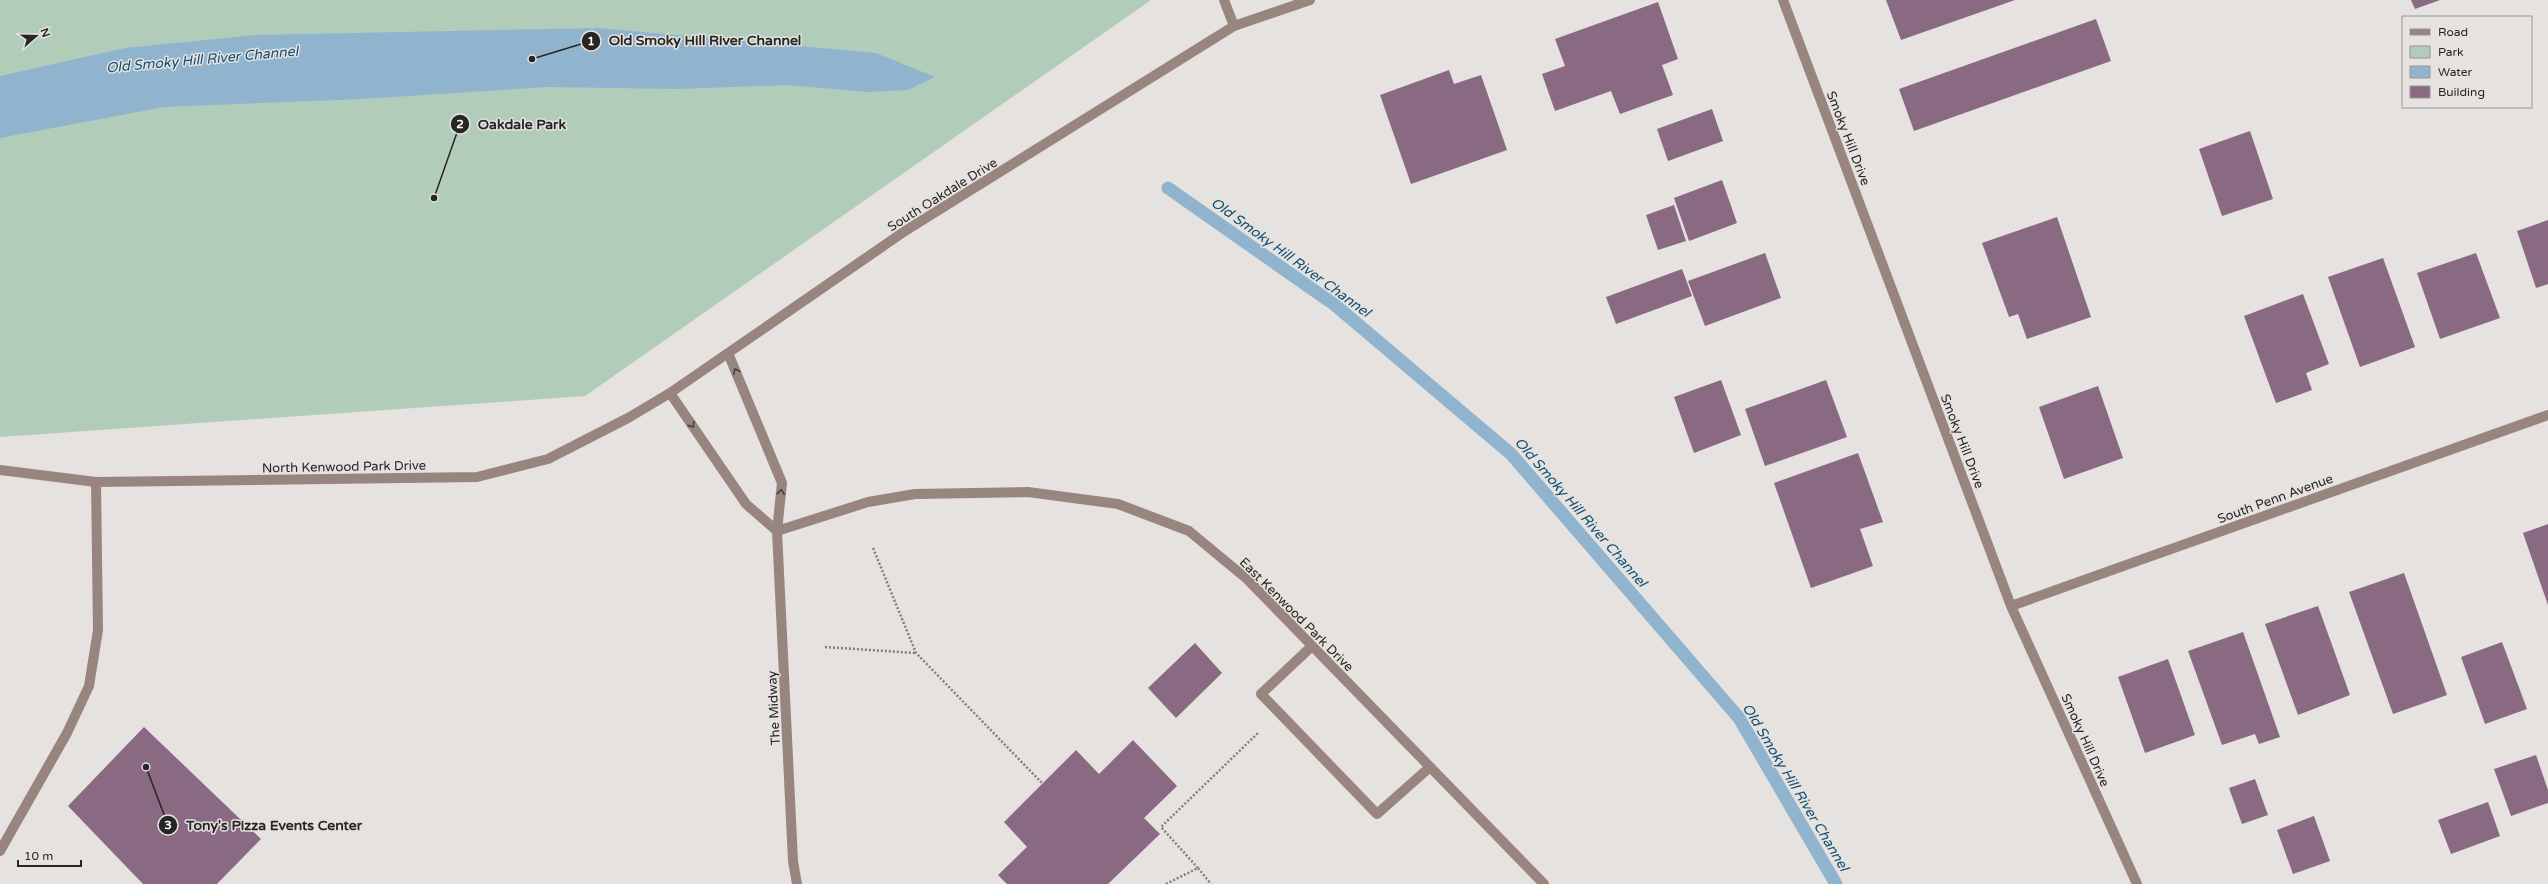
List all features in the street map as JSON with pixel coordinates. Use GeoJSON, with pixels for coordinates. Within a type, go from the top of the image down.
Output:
{"type":"FeatureCollection","features":[{"type":"Feature","properties":{"kind":"street"},"geometry":{"type":"LineString","coordinates":[[1224,0],[1234,26]]}},
{"type":"Feature","properties":{"kind":"street","name":"South Oakdale Drive"},"geometry":{"type":"LineString","coordinates":[[670,393],[905,231],[1234,26],[1310,0]]}},
{"type":"Feature","properties":{"kind":"street","name":"Smoky Hill Drive"},"geometry":{"type":"LineString","coordinates":[[1783,0],[2010,606],[2137,884]]}},
{"type":"Feature","properties":{"kind":"street","name":"The Midway"},"geometry":{"type":"LineString","coordinates":[[728,353],[782,483],[777,531],[793,861],[797,884]]}},
{"type":"Feature","properties":{"kind":"street"},"geometry":{"type":"LineString","coordinates":[[670,393],[746,504],[777,531]]}},
{"type":"Feature","properties":{"kind":"street","name":"North Kenwood Park Drive"},"geometry":{"type":"LineString","coordinates":[[0,470],[96,482],[477,477],[548,459],[628,418],[670,393]]}},
{"type":"Feature","properties":{"kind":"street","name":"South Penn Avenue"},"geometry":{"type":"LineString","coordinates":[[2010,606],[2548,415]]}},
{"type":"Feature","properties":{"kind":"street"},"geometry":{"type":"LineString","coordinates":[[0,850],[67,733],[89,686],[98,630],[96,482]]}},
{"type":"Feature","properties":{"kind":"street","name":"East Kenwood Park Drive"},"geometry":{"type":"LineString","coordinates":[[777,531],[868,502],[915,494],[1028,492],[1118,504],[1189,532],[1247,579],[1544,884]]}},
{"type":"Feature","properties":{"kind":"street"},"geometry":{"type":"LineString","coordinates":[[1312,646],[1261,694],[1377,814],[1430,767]]}},
{"type":"Feature","properties":{"kind":"path"},"geometry":{"type":"LineString","coordinates":[[873,548],[916,653],[1043,784]]}},
{"type":"Feature","properties":{"kind":"path"},"geometry":{"type":"LineString","coordinates":[[826,647],[916,653]]}},
{"type":"Feature","properties":{"kind":"path"},"geometry":{"type":"LineString","coordinates":[[1211,884],[1161,827],[1279,713]]}},
{"type":"Feature","properties":{"kind":"path"},"geometry":{"type":"LineString","coordinates":[[1166,884],[1198,868]]}},
{"type":"Feature","properties":{"kind":"green space"},"geometry":{"type":"Polygon","coordinates":[[[0,0],[1151,0],[585,396],[0,437],[0,0]]]}},
{"type":"Feature","properties":{"kind":"water"},"geometry":{"type":"Polygon","coordinates":[[[599,28],[876,53],[935,77],[908,90],[869,92],[788,85],[678,89],[547,87],[362,99],[164,107],[0,138],[0,76],[125,48],[257,35],[599,28]]]}},
{"type":"Feature","properties":{"kind":"building"},"geometry":{"type":"Polygon","coordinates":[[[1886,0],[2015,0],[1901,40],[1886,0]]]}},
{"type":"Feature","properties":{"kind":"building"},"geometry":{"type":"Polygon","coordinates":[[[2411,0],[2440,0],[2415,9],[2411,0]]]}},
{"type":"Feature","properties":{"kind":"building"},"geometry":{"type":"Polygon","coordinates":[[[1658,2],[1678,59],[1662,65],[1673,95],[1620,114],[1611,91],[1555,111],[1542,74],[1565,66],[1555,39],[1658,2]]]}},
{"type":"Feature","properties":{"kind":"building"},"geometry":{"type":"Polygon","coordinates":[[[2096,19],[2111,61],[1914,131],[1899,89],[2096,19]]]}},
{"type":"Feature","properties":{"kind":"building"},"geometry":{"type":"Polygon","coordinates":[[[1449,70],[1454,84],[1481,75],[1507,150],[1411,184],[1380,95],[1449,70]]]}},
{"type":"Feature","properties":{"kind":"building"},"geometry":{"type":"Polygon","coordinates":[[[1712,109],[1723,141],[1668,161],[1657,129],[1712,109]]]}},
{"type":"Feature","properties":{"kind":"building"},"geometry":{"type":"Polygon","coordinates":[[[2250,131],[2273,199],[2222,216],[2199,149],[2250,131]]]}},
{"type":"Feature","properties":{"kind":"building"},"geometry":{"type":"Polygon","coordinates":[[[1722,180],[1737,223],[1689,241],[1674,198],[1722,180]]]}},
{"type":"Feature","properties":{"kind":"building"},"geometry":{"type":"Polygon","coordinates":[[[1674,205],[1686,241],[1658,250],[1646,215],[1674,205]]]}},
{"type":"Feature","properties":{"kind":"building"},"geometry":{"type":"Polygon","coordinates":[[[2057,217],[2091,317],[2027,339],[2018,314],[2009,317],[1982,243],[2057,217]]]}},
{"type":"Feature","properties":{"kind":"building"},"geometry":{"type":"Polygon","coordinates":[[[2548,220],[2548,284],[2536,288],[2517,231],[2548,220]]]}},
{"type":"Feature","properties":{"kind":"building"},"geometry":{"type":"Polygon","coordinates":[[[1765,253],[1781,298],[1705,326],[1688,281],[1765,253]]]}},
{"type":"Feature","properties":{"kind":"building"},"geometry":{"type":"Polygon","coordinates":[[[2476,253],[2500,318],[2440,339],[2417,273],[2476,253]]]}},
{"type":"Feature","properties":{"kind":"building"},"geometry":{"type":"Polygon","coordinates":[[[2383,258],[2415,347],[2360,367],[2328,277],[2383,258]]]}},
{"type":"Feature","properties":{"kind":"building"},"geometry":{"type":"Polygon","coordinates":[[[1682,269],[1692,296],[1616,324],[1606,297],[1682,269]]]}},
{"type":"Feature","properties":{"kind":"building"},"geometry":{"type":"Polygon","coordinates":[[[2303,294],[2329,364],[2306,373],[2312,390],[2276,403],[2244,316],[2303,294]]]}},
{"type":"Feature","properties":{"kind":"building"},"geometry":{"type":"Polygon","coordinates":[[[1721,380],[1741,435],[1694,453],[1674,397],[1721,380]]]}},
{"type":"Feature","properties":{"kind":"building"},"geometry":{"type":"Polygon","coordinates":[[[1826,380],[1847,437],[1765,466],[1745,409],[1826,380]]]}},
{"type":"Feature","properties":{"kind":"building"},"geometry":{"type":"Polygon","coordinates":[[[2098,386],[2123,458],[2064,479],[2039,407],[2098,386]]]}},
{"type":"Feature","properties":{"kind":"building"},"geometry":{"type":"Polygon","coordinates":[[[1858,453],[1883,522],[1860,529],[1873,566],[1811,588],[1774,483],[1858,453]]]}},
{"type":"Feature","properties":{"kind":"building"},"geometry":{"type":"Polygon","coordinates":[[[2548,524],[2548,605],[2523,533],[2548,524]]]}},
{"type":"Feature","properties":{"kind":"building"},"geometry":{"type":"Polygon","coordinates":[[[2404,573],[2447,695],[2393,714],[2349,592],[2404,573]]]}},
{"type":"Feature","properties":{"kind":"building"},"geometry":{"type":"Polygon","coordinates":[[[2318,606],[2350,695],[2298,715],[2265,624],[2318,606]]]}},
{"type":"Feature","properties":{"kind":"building"},"geometry":{"type":"Polygon","coordinates":[[[2243,632],[2280,737],[2259,744],[2255,734],[2222,745],[2188,651],[2243,632]]]}},
{"type":"Feature","properties":{"kind":"building"},"geometry":{"type":"Polygon","coordinates":[[[2502,642],[2527,709],[2485,724],[2461,657],[2502,642]]]}},
{"type":"Feature","properties":{"kind":"building"},"geometry":{"type":"Polygon","coordinates":[[[1195,643],[1222,673],[1176,718],[1148,688],[1195,643]]]}},
{"type":"Feature","properties":{"kind":"building"},"geometry":{"type":"Polygon","coordinates":[[[2168,659],[2195,735],[2145,753],[2118,677],[2168,659]]]}},
{"type":"Feature","properties":{"kind":"building"},"geometry":{"type":"Polygon","coordinates":[[[144,727],[261,839],[217,884],[143,884],[68,806],[144,727]]]}},
{"type":"Feature","properties":{"kind":"building"},"geometry":{"type":"Polygon","coordinates":[[[1133,740],[1177,786],[1144,818],[1160,834],[1108,884],[1007,884],[998,875],[1027,847],[1004,822],[1076,750],[1099,774],[1133,740]]]}},
{"type":"Feature","properties":{"kind":"building"},"geometry":{"type":"Polygon","coordinates":[[[2536,755],[2548,790],[2548,803],[2511,816],[2494,769],[2536,755]]]}},
{"type":"Feature","properties":{"kind":"building"},"geometry":{"type":"Polygon","coordinates":[[[2255,779],[2268,815],[2242,824],[2229,788],[2255,779]]]}},
{"type":"Feature","properties":{"kind":"building"},"geometry":{"type":"Polygon","coordinates":[[[2488,802],[2500,836],[2451,854],[2438,820],[2488,802]]]}},
{"type":"Feature","properties":{"kind":"building"},"geometry":{"type":"Polygon","coordinates":[[[2314,816],[2330,861],[2293,874],[2277,830],[2314,816]]]}},
{"type":"Feature","properties":{"kind":"waterway","name":"Old Smoky Hill River Channel"},"geometry":{"type":"LineString","coordinates":[[1168,188],[1335,305],[1511,454],[1739,718],[1836,884]]}},
{"type":"Feature","properties":{"kind":"place","name":"Old Smoky Hill River Channel"},"geometry":{"type":"Point","coordinates":[532,59]}},
{"type":"Feature","properties":{"kind":"place","name":"Oakdale Park"},"geometry":{"type":"Point","coordinates":[434,198]}},
{"type":"Feature","properties":{"kind":"place","name":"Tony's Pizza Events Center"},"geometry":{"type":"Point","coordinates":[146,767]}}]}
